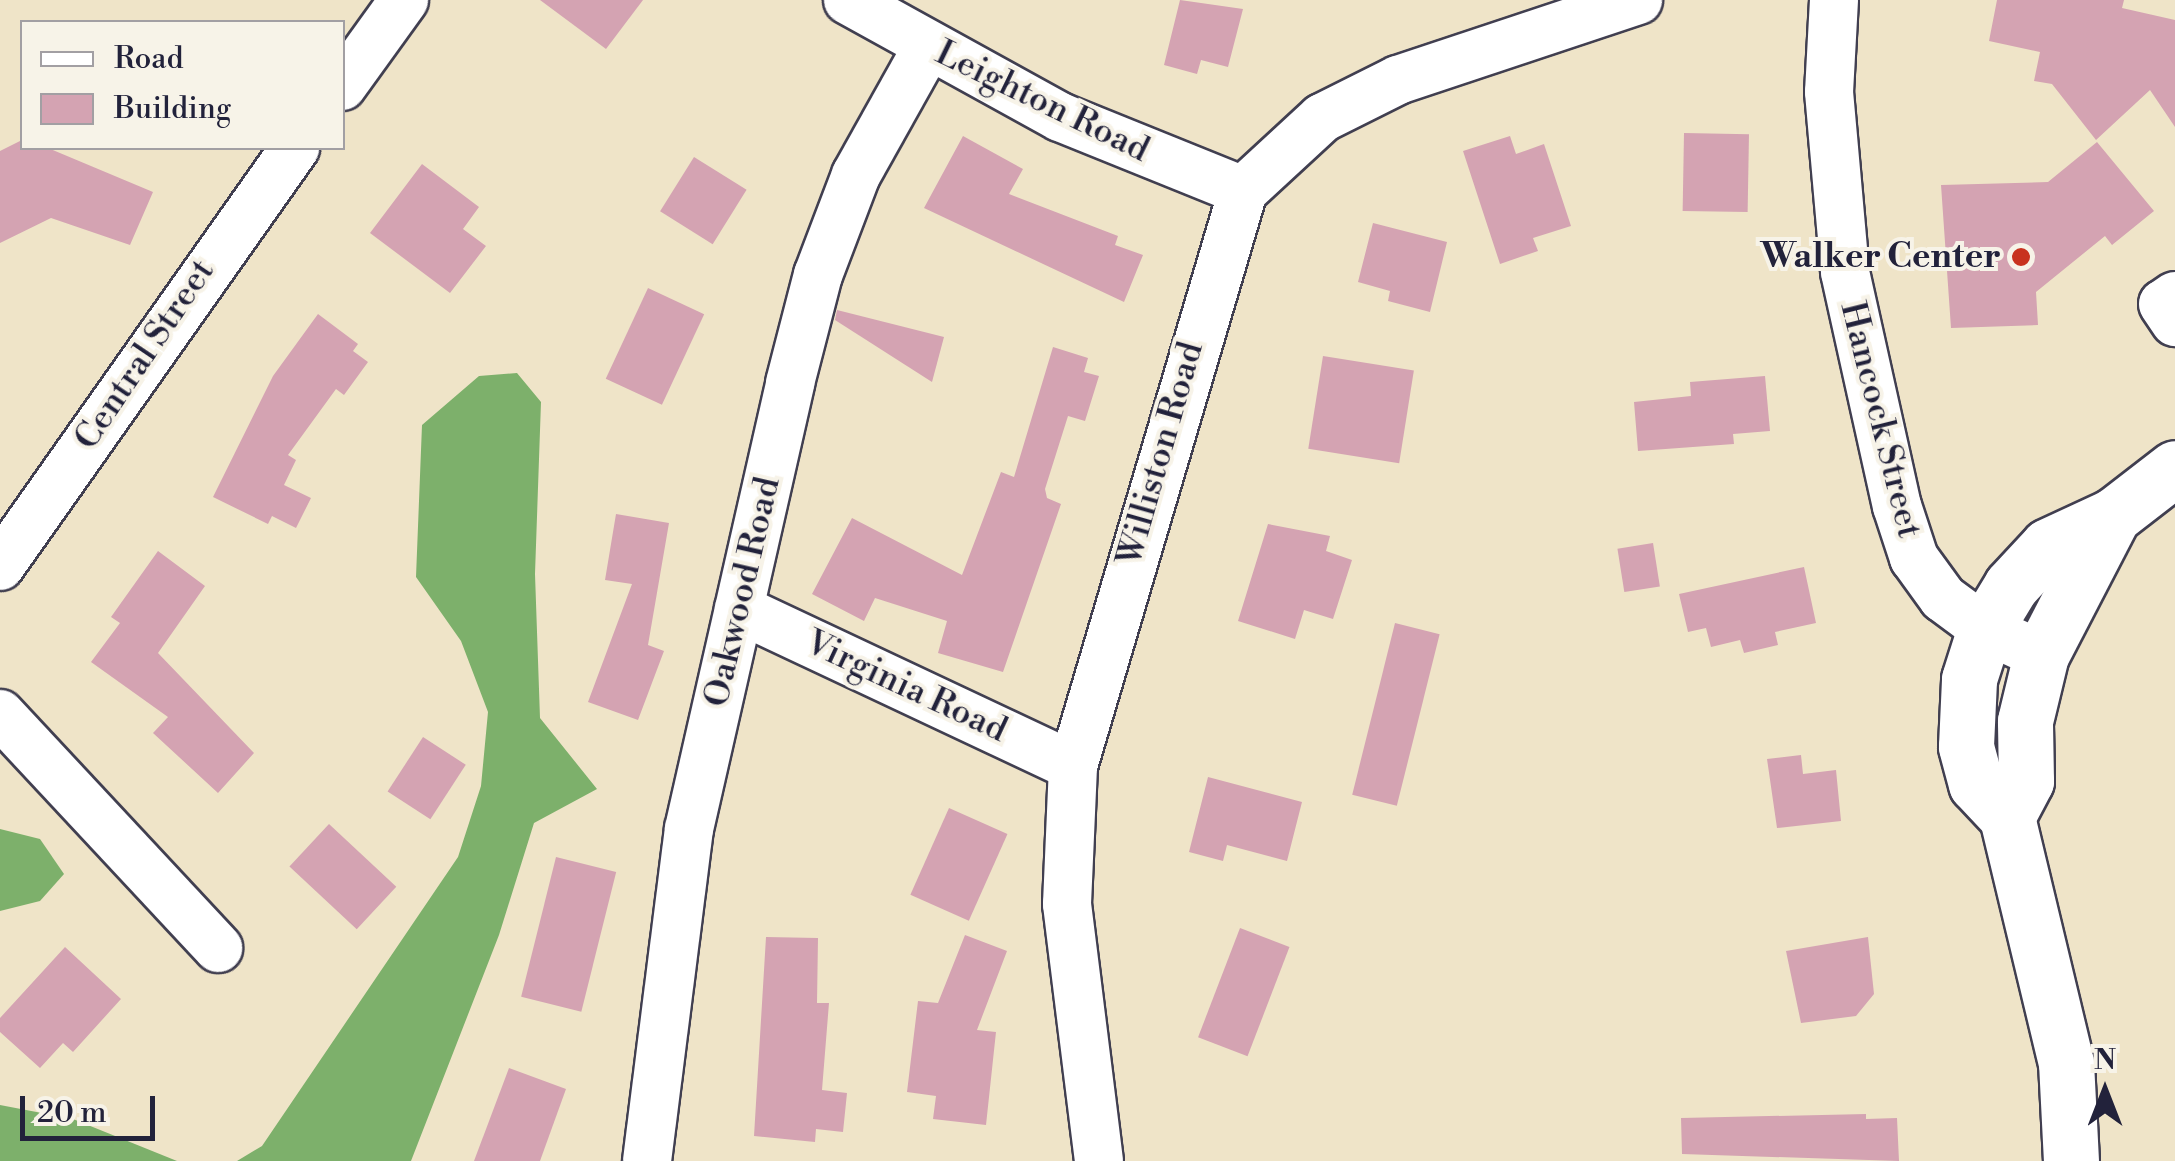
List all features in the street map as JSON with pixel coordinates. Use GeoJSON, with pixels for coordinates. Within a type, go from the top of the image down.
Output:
{"type":"FeatureCollection","features":[{"type":"Feature","properties":{"kind":"main road"},"geometry":{"type":"LineString","coordinates":[[2070,1161],[2066,1063],[2007,817],[1976,784],[1966,746],[1969,680],[1985,630],[2010,586],[2048,546],[2113,516],[2175,468]]}},
{"type":"Feature","properties":{"kind":"main road"},"geometry":{"type":"LineString","coordinates":[[2007,817],[2026,781],[2026,721],[2041,655],[2113,516]]}},
{"type":"Feature","properties":{"kind":"street"},"geometry":{"type":"LineString","coordinates":[[345,82],[404,0]]}},
{"type":"Feature","properties":{"kind":"street","name":"Leighton Road"},"geometry":{"type":"LineString","coordinates":[[848,0],[927,48],[1060,117],[1243,191]]}},
{"type":"Feature","properties":{"kind":"street"},"geometry":{"type":"LineString","coordinates":[[1243,191],[1322,118],[1398,80],[1638,0]]}},
{"type":"Feature","properties":{"kind":"street","name":"Hancock Street"},"geometry":{"type":"LineString","coordinates":[[1834,0],[1833,171],[1861,362],[1914,558],[1943,598],[1985,630],[2041,655]]}},
{"type":"Feature","properties":{"kind":"street","name":"Oakwood Road"},"geometry":{"type":"LineString","coordinates":[[646,1161],[688,829],[818,275],[856,174],[927,48]]}},
{"type":"Feature","properties":{"kind":"street","name":"Central Street"},"geometry":{"type":"LineString","coordinates":[[0,566],[294,150]]}},
{"type":"Feature","properties":{"kind":"street","name":"Williston Road"},"geometry":{"type":"LineString","coordinates":[[1098,1161],[1067,904],[1073,766],[1243,191]]}},
{"type":"Feature","properties":{"kind":"street"},"geometry":{"type":"LineString","coordinates":[[2175,296],[2163,304],[2175,322]]}},
{"type":"Feature","properties":{"kind":"street","name":"Virginia Road"},"geometry":{"type":"LineString","coordinates":[[739,610],[1073,766]]}},
{"type":"Feature","properties":{"kind":"street"},"geometry":{"type":"LineString","coordinates":[[0,714],[218,948]]}},
{"type":"Feature","properties":{"kind":"green space"},"geometry":{"type":"Polygon","coordinates":[[[517,373],[541,402],[535,574],[540,718],[597,789],[534,823],[499,935],[411,1161],[237,1161],[262,1146],[458,857],[481,786],[488,712],[461,641],[416,577],[422,425],[479,376],[517,373]]]}},
{"type":"Feature","properties":{"kind":"green space"},"geometry":{"type":"Polygon","coordinates":[[[0,829],[40,839],[64,874],[40,901],[0,911],[0,829]]]}},
{"type":"Feature","properties":{"kind":"green space"},"geometry":{"type":"Polygon","coordinates":[[[0,1105],[73,1119],[177,1161],[0,1161],[0,1105]]]}},
{"type":"Feature","properties":{"kind":"building"},"geometry":{"type":"Polygon","coordinates":[[[540,0],[643,0],[606,49],[540,0]]]}},
{"type":"Feature","properties":{"kind":"building"},"geometry":{"type":"Polygon","coordinates":[[[1180,0],[1243,9],[1228,67],[1201,60],[1197,74],[1164,65],[1180,0]]]}},
{"type":"Feature","properties":{"kind":"building"},"geometry":{"type":"Polygon","coordinates":[[[1997,0],[2124,0],[2122,8],[2175,20],[2175,127],[2150,90],[2096,140],[2052,84],[2034,81],[2040,52],[1989,41],[1997,0]]]}},
{"type":"Feature","properties":{"kind":"building"},"geometry":{"type":"Polygon","coordinates":[[[1684,133],[1749,134],[1748,212],[1683,211],[1684,133]]]}},
{"type":"Feature","properties":{"kind":"building"},"geometry":{"type":"Polygon","coordinates":[[[963,136],[1023,169],[1009,194],[1118,236],[1115,245],[1143,255],[1124,302],[924,208],[963,136]]]}},
{"type":"Feature","properties":{"kind":"building"},"geometry":{"type":"Polygon","coordinates":[[[1510,136],[1516,154],[1544,144],[1571,226],[1533,238],[1538,251],[1500,264],[1463,151],[1510,136]]]}},
{"type":"Feature","properties":{"kind":"building"},"geometry":{"type":"Polygon","coordinates":[[[20,141],[20,150],[53,150],[153,192],[130,245],[51,218],[0,243],[0,151],[20,141]]]}},
{"type":"Feature","properties":{"kind":"building"},"geometry":{"type":"Polygon","coordinates":[[[2097,142],[2154,211],[2112,245],[2105,236],[2036,292],[2038,325],[1951,328],[1941,185],[2048,182],[2097,142]]]}},
{"type":"Feature","properties":{"kind":"building"},"geometry":{"type":"Polygon","coordinates":[[[694,157],[747,190],[713,244],[660,211],[694,157]]]}},
{"type":"Feature","properties":{"kind":"building"},"geometry":{"type":"Polygon","coordinates":[[[422,164],[479,207],[463,229],[486,246],[450,293],[370,233],[422,164]]]}},
{"type":"Feature","properties":{"kind":"building"},"geometry":{"type":"Polygon","coordinates":[[[1373,223],[1447,242],[1430,312],[1388,301],[1390,291],[1358,282],[1373,223]]]}},
{"type":"Feature","properties":{"kind":"building"},"geometry":{"type":"Polygon","coordinates":[[[648,288],[704,314],[662,405],[606,379],[648,288]]]}},
{"type":"Feature","properties":{"kind":"building"},"geometry":{"type":"Polygon","coordinates":[[[837,310],[944,337],[932,382],[835,320],[837,310]]]}},
{"type":"Feature","properties":{"kind":"building"},"geometry":{"type":"Polygon","coordinates":[[[318,314],[358,344],[353,351],[368,362],[344,395],[336,389],[288,455],[296,460],[284,485],[311,498],[296,528],[272,516],[268,524],[213,497],[273,376],[318,314]]]}},
{"type":"Feature","properties":{"kind":"building"},"geometry":{"type":"Polygon","coordinates":[[[1053,347],[1088,358],[1084,372],[1099,376],[1085,421],[1068,416],[1045,489],[1047,498],[1061,504],[1003,672],[938,653],[947,621],[875,598],[864,621],[812,594],[852,518],[962,575],[1001,472],[1014,477],[1053,347]]]}},
{"type":"Feature","properties":{"kind":"building"},"geometry":{"type":"Polygon","coordinates":[[[1323,356],[1414,370],[1399,463],[1308,449],[1323,356]]]}},
{"type":"Feature","properties":{"kind":"building"},"geometry":{"type":"Polygon","coordinates":[[[1765,376],[1770,431],[1733,434],[1734,444],[1638,451],[1634,402],[1691,396],[1690,382],[1765,376]]]}},
{"type":"Feature","properties":{"kind":"building"},"geometry":{"type":"Polygon","coordinates":[[[616,514],[669,523],[648,645],[664,651],[638,720],[588,702],[632,584],[605,580],[616,514]]]}},
{"type":"Feature","properties":{"kind":"building"},"geometry":{"type":"Polygon","coordinates":[[[1268,524],[1330,536],[1326,551],[1352,560],[1333,619],[1304,610],[1295,639],[1238,621],[1268,524]]]}},
{"type":"Feature","properties":{"kind":"building"},"geometry":{"type":"Polygon","coordinates":[[[1653,543],[1660,586],[1624,592],[1617,549],[1653,543]]]}},
{"type":"Feature","properties":{"kind":"building"},"geometry":{"type":"Polygon","coordinates":[[[158,551],[205,586],[158,653],[254,753],[218,793],[153,733],[168,717],[91,662],[120,623],[111,617],[158,551]]]}},
{"type":"Feature","properties":{"kind":"building"},"geometry":{"type":"Polygon","coordinates":[[[1804,567],[1816,623],[1775,632],[1778,645],[1744,653],[1740,640],[1711,647],[1706,628],[1688,632],[1679,594],[1804,567]]]}},
{"type":"Feature","properties":{"kind":"building"},"geometry":{"type":"Polygon","coordinates":[[[1395,623],[1440,634],[1397,806],[1352,795],[1395,623]]]}},
{"type":"Feature","properties":{"kind":"building"},"geometry":{"type":"Polygon","coordinates":[[[423,737],[466,765],[430,819],[388,792],[423,737]]]}},
{"type":"Feature","properties":{"kind":"building"},"geometry":{"type":"Polygon","coordinates":[[[1801,755],[1803,774],[1836,770],[1841,821],[1777,828],[1767,759],[1801,755]]]}},
{"type":"Feature","properties":{"kind":"building"},"geometry":{"type":"Polygon","coordinates":[[[1208,777],[1302,802],[1287,861],[1227,845],[1223,861],[1189,852],[1208,777]]]}},
{"type":"Feature","properties":{"kind":"building"},"geometry":{"type":"Polygon","coordinates":[[[949,808],[1007,834],[969,921],[910,895],[949,808]]]}},
{"type":"Feature","properties":{"kind":"building"},"geometry":{"type":"Polygon","coordinates":[[[329,824],[396,887],[357,929],[289,866],[329,824]]]}},
{"type":"Feature","properties":{"kind":"building"},"geometry":{"type":"Polygon","coordinates":[[[556,857],[616,872],[581,1012],[521,997],[556,857]]]}},
{"type":"Feature","properties":{"kind":"building"},"geometry":{"type":"Polygon","coordinates":[[[1240,928],[1289,947],[1248,1056],[1198,1037],[1240,928]]]}},
{"type":"Feature","properties":{"kind":"building"},"geometry":{"type":"Polygon","coordinates":[[[965,935],[1007,951],[977,1030],[996,1032],[986,1125],[933,1119],[936,1096],[907,1092],[918,1001],[938,1003],[965,935]]]}},
{"type":"Feature","properties":{"kind":"building"},"geometry":{"type":"Polygon","coordinates":[[[766,937],[818,938],[817,1003],[829,1003],[822,1090],[847,1093],[843,1132],[816,1129],[815,1142],[754,1136],[766,937]]]}},
{"type":"Feature","properties":{"kind":"building"},"geometry":{"type":"Polygon","coordinates":[[[1868,937],[1874,994],[1856,1016],[1801,1023],[1786,951],[1868,937]]]}},
{"type":"Feature","properties":{"kind":"building"},"geometry":{"type":"Polygon","coordinates":[[[65,947],[121,999],[73,1052],[63,1043],[40,1068],[0,1032],[0,1018],[65,947]]]}},
{"type":"Feature","properties":{"kind":"building"},"geometry":{"type":"Polygon","coordinates":[[[509,1068],[566,1089],[540,1161],[474,1161],[509,1068]]]}},
{"type":"Feature","properties":{"kind":"building"},"geometry":{"type":"Polygon","coordinates":[[[1866,1114],[1866,1119],[1897,1118],[1899,1161],[1682,1154],[1681,1118],[1866,1114]]]}},
{"type":"Feature","properties":{"kind":"place","name":"Walker Center"},"geometry":{"type":"Point","coordinates":[2021,257]}}]}
